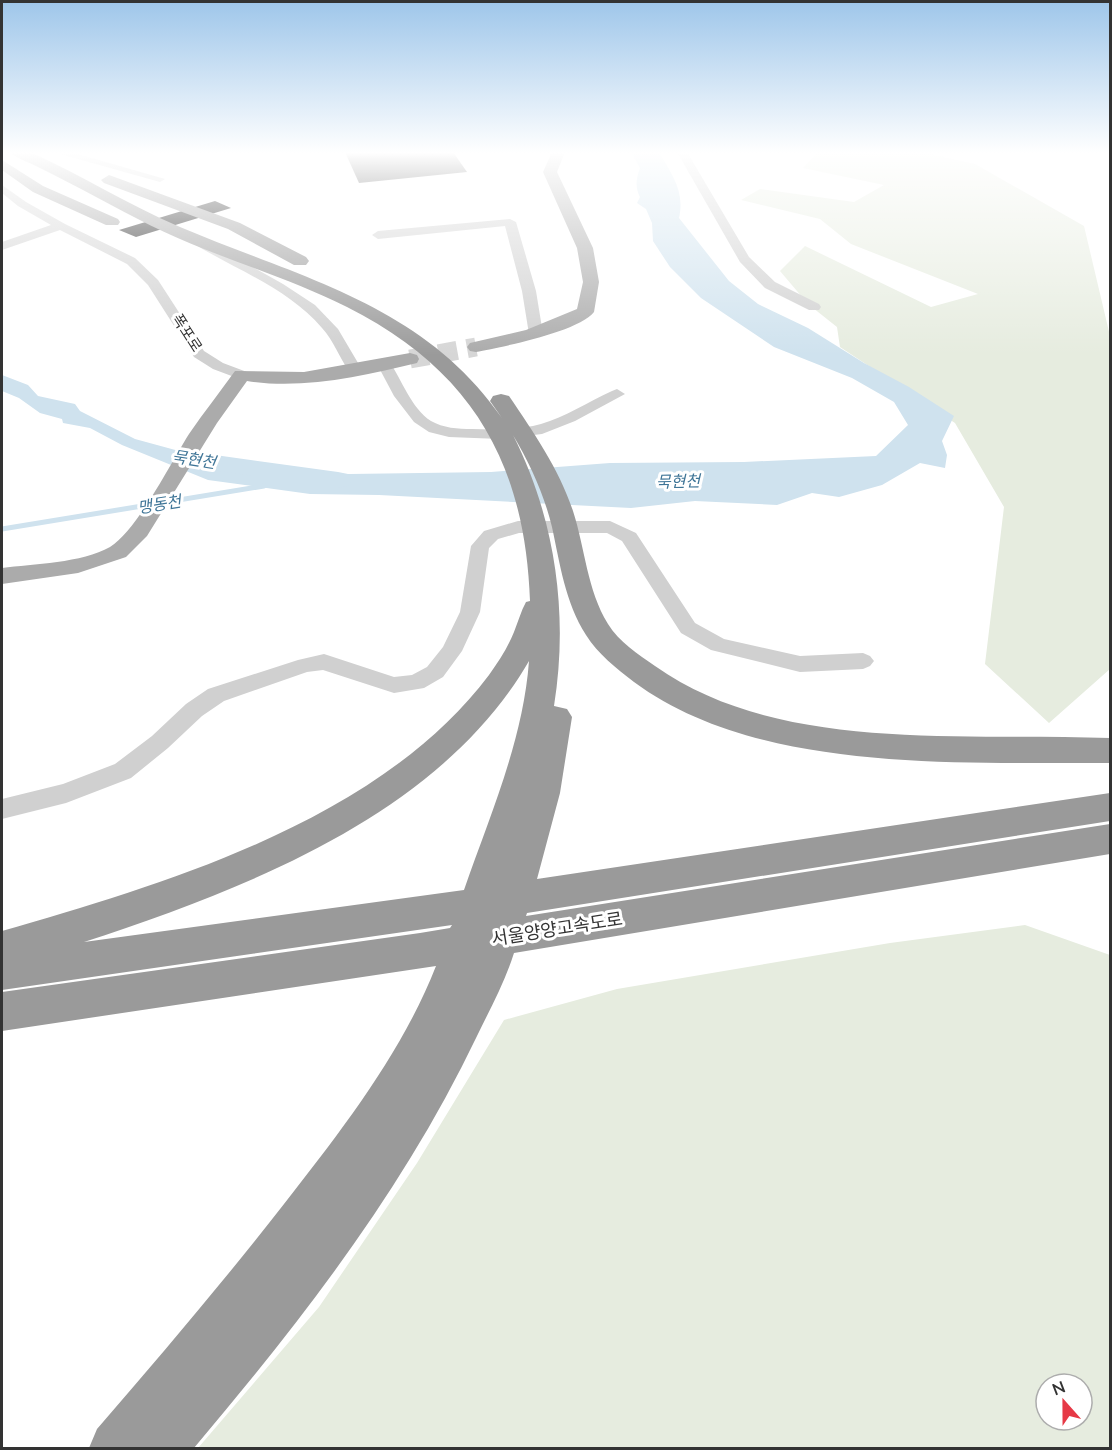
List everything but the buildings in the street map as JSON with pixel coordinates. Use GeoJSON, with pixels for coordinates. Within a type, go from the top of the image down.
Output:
{"type":"FeatureCollection","features":[{"type":"Feature","properties":{"kind":"highway"},"geometry":{"type":"LineString","coordinates":[[108,220],[127,228]]}},
{"type":"Feature","properties":{"kind":"highway"},"geometry":{"type":"LineString","coordinates":[[155,220],[218,250],[345,297],[398,326],[455,374],[493,400],[506,445],[522,479],[568,600],[564,650],[543,794],[492,962],[418,1106],[370,1183],[262,1329],[160,1449]]}},
{"type":"Feature","properties":{"kind":"highway"},"geometry":{"type":"LineString","coordinates":[[217,220],[234,226],[388,305],[428,331],[470,364]]}},
{"type":"Feature","properties":{"kind":"highway"},"geometry":{"type":"LineString","coordinates":[[153,238],[188,248],[218,250]]}},
{"type":"Feature","properties":{"kind":"highway"},"geometry":{"type":"LineString","coordinates":[[550,555],[583,602],[597,629],[609,645],[652,682],[678,698],[713,713],[771,729],[842,741],[916,748],[1110,750]]}},
{"type":"Feature","properties":{"kind":"highway"},"geometry":{"type":"LineString","coordinates":[[2,949],[119,915],[178,894],[303,838],[356,809],[435,751],[486,701],[517,659],[532,624],[550,555]]}},
{"type":"Feature","properties":{"kind":"highway"},"geometry":{"type":"LineString","coordinates":[[116,1449],[192,1359],[330,1184],[423,1040],[472,923],[528,752],[539,704],[550,555]]}},
{"type":"Feature","properties":{"kind":"highway","name":"서울양양고속도로"},"geometry":{"type":"LineString","coordinates":[[2,972],[439,910],[1110,807]]}},
{"type":"Feature","properties":{"kind":"highway","name":"서울양양고속도로"},"geometry":{"type":"LineString","coordinates":[[2,1013],[420,951],[1110,839]]}},
{"type":"Feature","properties":{"kind":"main road"},"geometry":{"type":"LineString","coordinates":[[476,347],[553,329],[585,312],[591,282],[585,248],[572,220]]}},
{"type":"Feature","properties":{"kind":"main road","name":"폭포로"},"geometry":{"type":"LineString","coordinates":[[242,375],[291,380],[410,359]]}},
{"type":"Feature","properties":{"kind":"main road"},"geometry":{"type":"LineString","coordinates":[[2,576],[109,556],[128,544],[207,423],[242,375]]}},
{"type":"Feature","properties":{"kind":"street","name":"폭포로"},"geometry":{"type":"LineString","coordinates":[[50,220],[131,261],[153,283],[199,354],[218,366],[242,375]]}},
{"type":"Feature","properties":{"kind":"street"},"geometry":{"type":"LineString","coordinates":[[721,220],[744,259],[770,285],[814,307]]}},
{"type":"Feature","properties":{"kind":"street"},"geometry":{"type":"LineString","coordinates":[[378,235],[510,222],[530,291],[536,334]]}},
{"type":"Feature","properties":{"kind":"street"},"geometry":{"type":"LineString","coordinates":[[2,246],[61,226]]}},
{"type":"Feature","properties":{"kind":"street"},"geometry":{"type":"LineString","coordinates":[[218,250],[293,296],[316,314],[336,337],[354,368]]}},
{"type":"Feature","properties":{"kind":"street"},"geometry":{"type":"LineString","coordinates":[[384,364],[392,382],[424,423],[442,432],[481,434],[543,429],[617,394]]}},
{"type":"Feature","properties":{"kind":"street"},"geometry":{"type":"LineString","coordinates":[[2,809],[66,793],[123,771],[160,742],[194,710],[216,695],[305,664],[324,662],[394,685],[416,682],[435,672],[452,651],[470,612],[480,546],[491,534],[518,526],[610,527],[629,537],[688,628],[718,645],[800,664],[863,660]]}},
{"type":"Feature","properties":{"kind":"shaded area"},"geometry":{"type":"Polygon","coordinates":[[[821,220],[1073,220],[1084,226],[1110,336],[1110,669],[1049,723],[985,664],[1004,507],[955,423],[840,347],[837,327],[808,304],[780,271],[805,246],[931,307],[978,294],[851,244],[821,220]]]}},
{"type":"Feature","properties":{"kind":"shaded area"},"geometry":{"type":"Polygon","coordinates":[[[1025,925],[1110,955],[1110,1448],[198,1448],[319,1307],[417,1163],[504,1020],[617,989],[890,943],[1025,925]]]}},
{"type":"Feature","properties":{"kind":"water"},"geometry":{"type":"Polygon","coordinates":[[[651,220],[680,220],[729,281],[758,304],[808,328],[954,416],[942,441],[947,455],[945,468],[920,463],[882,485],[839,497],[812,493],[777,505],[695,501],[631,508],[379,495],[310,494],[208,480],[122,445],[90,428],[63,423],[62,419],[40,413],[19,398],[2,391],[2,375],[28,385],[38,396],[75,404],[80,411],[135,439],[279,475],[491,472],[610,463],[744,462],[876,456],[908,425],[894,402],[852,378],[774,347],[701,298],[670,267],[653,241],[651,220]]]}},
{"type":"Feature","properties":{"kind":"waterway","name":"묵현천"},"geometry":{"type":"LineString","coordinates":[[215,463],[338,480]]}},
{"type":"Feature","properties":{"kind":"waterway","name":"맹동천"},"geometry":{"type":"LineString","coordinates":[[2,529],[264,486]]}},
{"type":"Feature","properties":{"kind":"tunnel"},"geometry":{"type":"LineString","coordinates":[[410,359],[476,347]]}}]}
